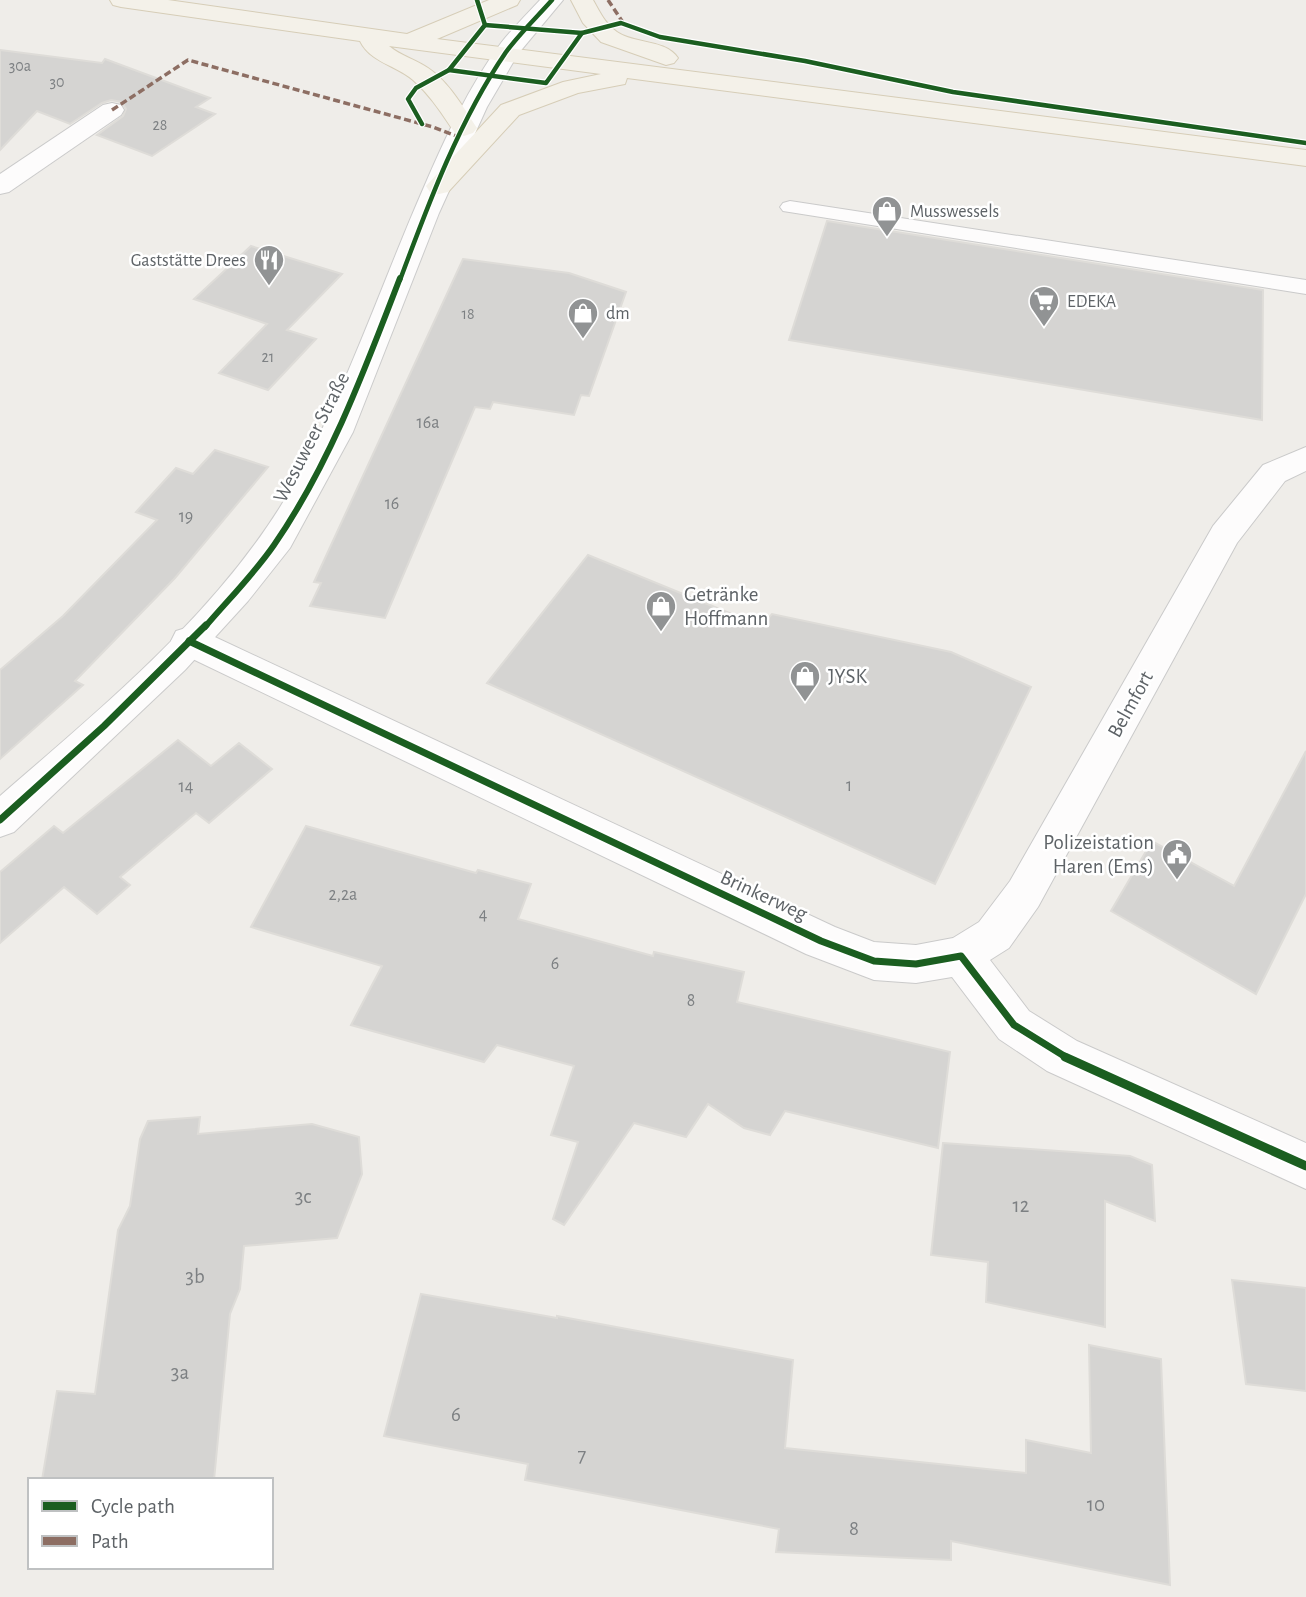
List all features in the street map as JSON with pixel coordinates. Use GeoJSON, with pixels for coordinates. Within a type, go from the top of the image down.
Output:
{"type":"FeatureCollection","features":[{"type":"Feature","properties":{"kind":"main road"},"geometry":{"type":"LineString","coordinates":[[121,0],[505,55],[1306,158]]}},
{"type":"Feature","properties":{"kind":"main road"},"geometry":{"type":"LineString","coordinates":[[410,42],[509,0]]}},
{"type":"Feature","properties":{"kind":"main road"},"geometry":{"type":"LineString","coordinates":[[582,0],[601,33],[613,41],[659,55],[704,80]]}},
{"type":"Feature","properties":{"kind":"main road"},"geometry":{"type":"LineString","coordinates":[[364,35],[390,59],[421,73],[448,102],[464,128]]}},
{"type":"Feature","properties":{"kind":"main road"},"geometry":{"type":"LineString","coordinates":[[439,186],[510,110],[572,87],[648,73]]}},
{"type":"Feature","properties":{"kind":"street","name":"Wesuweer Straße"},"geometry":{"type":"LineString","coordinates":[[0,820],[81,749],[189,642],[267,554],[310,483],[345,416],[464,128],[505,55],[552,0]]}},
{"type":"Feature","properties":{"kind":"street"},"geometry":{"type":"LineString","coordinates":[[0,186],[112,110]]}},
{"type":"Feature","properties":{"kind":"street","name":"Belmfort"},"geometry":{"type":"LineString","coordinates":[[961,956],[994,935],[1024,894],[1225,535],[1274,473],[1306,458]]}},
{"type":"Feature","properties":{"kind":"street","name":"Brinkerweg"},"geometry":{"type":"LineString","coordinates":[[189,642],[821,941],[874,961],[916,964],[961,956]]}},
{"type":"Feature","properties":{"kind":"street"},"geometry":{"type":"LineString","coordinates":[[961,956],[1014,1025],[1062,1056],[1306,1166]]}},
{"type":"Feature","properties":{"kind":"lane"},"geometry":{"type":"LineString","coordinates":[[790,207],[1306,287]]}},
{"type":"Feature","properties":{"kind":"building"},"geometry":{"type":"Polygon","coordinates":[[[0,50],[102,63],[105,59],[210,98],[196,107],[215,114],[152,156],[97,135],[123,116],[126,109],[122,102],[111,100],[102,103],[70,124],[37,111],[0,150],[0,50]]]}},
{"type":"Feature","properties":{"kind":"building"},"geometry":{"type":"Polygon","coordinates":[[[827,221],[1263,290],[1262,420],[789,340],[827,221]]]}},
{"type":"Feature","properties":{"kind":"building","name":"Gaststätte Drees"},"geometry":{"type":"Polygon","coordinates":[[[251,246],[342,274],[287,330],[316,339],[268,390],[219,373],[267,324],[194,299],[251,246]]]}},
{"type":"Feature","properties":{"kind":"building"},"geometry":{"type":"Polygon","coordinates":[[[463,259],[569,273],[626,292],[589,396],[581,395],[574,415],[493,402],[490,409],[475,407],[385,618],[310,606],[321,583],[314,582],[463,259]]]}},
{"type":"Feature","properties":{"kind":"building"},"geometry":{"type":"Polygon","coordinates":[[[215,450],[268,467],[175,578],[75,681],[83,685],[0,759],[0,670],[63,616],[157,520],[136,512],[176,468],[193,474],[215,450]]]}},
{"type":"Feature","properties":{"kind":"building"},"geometry":{"type":"Polygon","coordinates":[[[588,555],[761,626],[772,614],[951,652],[1031,687],[935,884],[487,683],[588,555]]]}},
{"type":"Feature","properties":{"kind":"building"},"geometry":{"type":"Polygon","coordinates":[[[178,740],[211,766],[239,743],[272,769],[209,823],[196,813],[120,877],[130,885],[97,914],[64,887],[0,943],[0,872],[54,826],[63,833],[178,740]]]}},
{"type":"Feature","properties":{"kind":"building","name":"Polizeistation Haren (Ems)"},"geometry":{"type":"Polygon","coordinates":[[[1306,751],[1306,894],[1256,994],[1111,911],[1152,841],[1234,886],[1306,751]]]}},
{"type":"Feature","properties":{"kind":"building"},"geometry":{"type":"Polygon","coordinates":[[[306,826],[476,873],[478,870],[531,884],[518,919],[653,956],[654,952],[744,972],[737,1002],[950,1052],[938,1148],[785,1111],[770,1135],[744,1128],[708,1104],[686,1137],[634,1123],[564,1225],[553,1219],[578,1142],[551,1135],[574,1066],[497,1045],[484,1062],[351,1025],[382,966],[251,927],[306,826]]]}},
{"type":"Feature","properties":{"kind":"building"},"geometry":{"type":"Polygon","coordinates":[[[200,1117],[198,1134],[312,1124],[359,1137],[362,1174],[337,1238],[244,1246],[240,1289],[230,1314],[214,1478],[42,1478],[57,1391],[95,1394],[118,1230],[130,1206],[140,1139],[148,1121],[200,1117]]]}},
{"type":"Feature","properties":{"kind":"building"},"geometry":{"type":"Polygon","coordinates":[[[943,1143],[1130,1156],[1152,1165],[1155,1221],[1105,1201],[1105,1327],[986,1302],[988,1262],[931,1255],[943,1143]]]}},
{"type":"Feature","properties":{"kind":"building"},"geometry":{"type":"Polygon","coordinates":[[[1232,1280],[1306,1288],[1306,1391],[1246,1384],[1232,1280]]]}},
{"type":"Feature","properties":{"kind":"building"},"geometry":{"type":"Polygon","coordinates":[[[421,1294],[793,1360],[785,1448],[1026,1473],[1026,1440],[1091,1453],[1089,1345],[1161,1359],[1170,1585],[951,1541],[951,1560],[776,1552],[779,1529],[525,1480],[528,1464],[384,1436],[421,1294]]]}},
{"type":"Feature","properties":{"kind":"marked path"},"geometry":{"type":"LineString","coordinates":[[608,0],[624,24]]}},
{"type":"Feature","properties":{"kind":"marked path"},"geometry":{"type":"LineString","coordinates":[[112,110],[188,60],[433,127],[459,137]]}},
{"type":"Feature","properties":{"kind":"cycle path"},"geometry":{"type":"LineString","coordinates":[[422,124],[408,99],[416,88],[449,70],[485,25],[477,0]]}},
{"type":"Feature","properties":{"kind":"cycle path"},"geometry":{"type":"LineString","coordinates":[[0,820],[172,661],[236,592],[278,539],[337,432],[426,213],[474,107],[509,49],[552,0]]}},
{"type":"Feature","properties":{"kind":"cycle path"},"geometry":{"type":"LineString","coordinates":[[582,33],[621,23],[660,37],[805,61],[953,92],[1306,143]]}},
{"type":"Feature","properties":{"kind":"cycle path"},"geometry":{"type":"LineString","coordinates":[[449,70],[546,83],[582,33],[485,25]]}},
{"type":"Feature","properties":{"kind":"cycle path"},"geometry":{"type":"LineString","coordinates":[[189,641],[821,941],[874,961],[916,964],[961,956],[1014,1025],[1062,1056],[1306,1166]]}},
{"type":"Feature","properties":{"kind":"place","name":"Musswessels"},"geometry":{"type":"Point","coordinates":[887,238]}},
{"type":"Feature","properties":{"kind":"place","name":"Gaststätte Drees"},"geometry":{"type":"Point","coordinates":[269,287]}},
{"type":"Feature","properties":{"kind":"place","name":"EDEKA"},"geometry":{"type":"Point","coordinates":[1044,328]}},
{"type":"Feature","properties":{"kind":"place","name":"dm"},"geometry":{"type":"Point","coordinates":[583,340]}},
{"type":"Feature","properties":{"kind":"place","name":"Getränke Hoffmann"},"geometry":{"type":"Point","coordinates":[661,633]}},
{"type":"Feature","properties":{"kind":"place","name":"JYSK"},"geometry":{"type":"Point","coordinates":[805,703]}},
{"type":"Feature","properties":{"kind":"place","name":"Polizeistation Haren (Ems)"},"geometry":{"type":"Point","coordinates":[1177,881]}}]}
